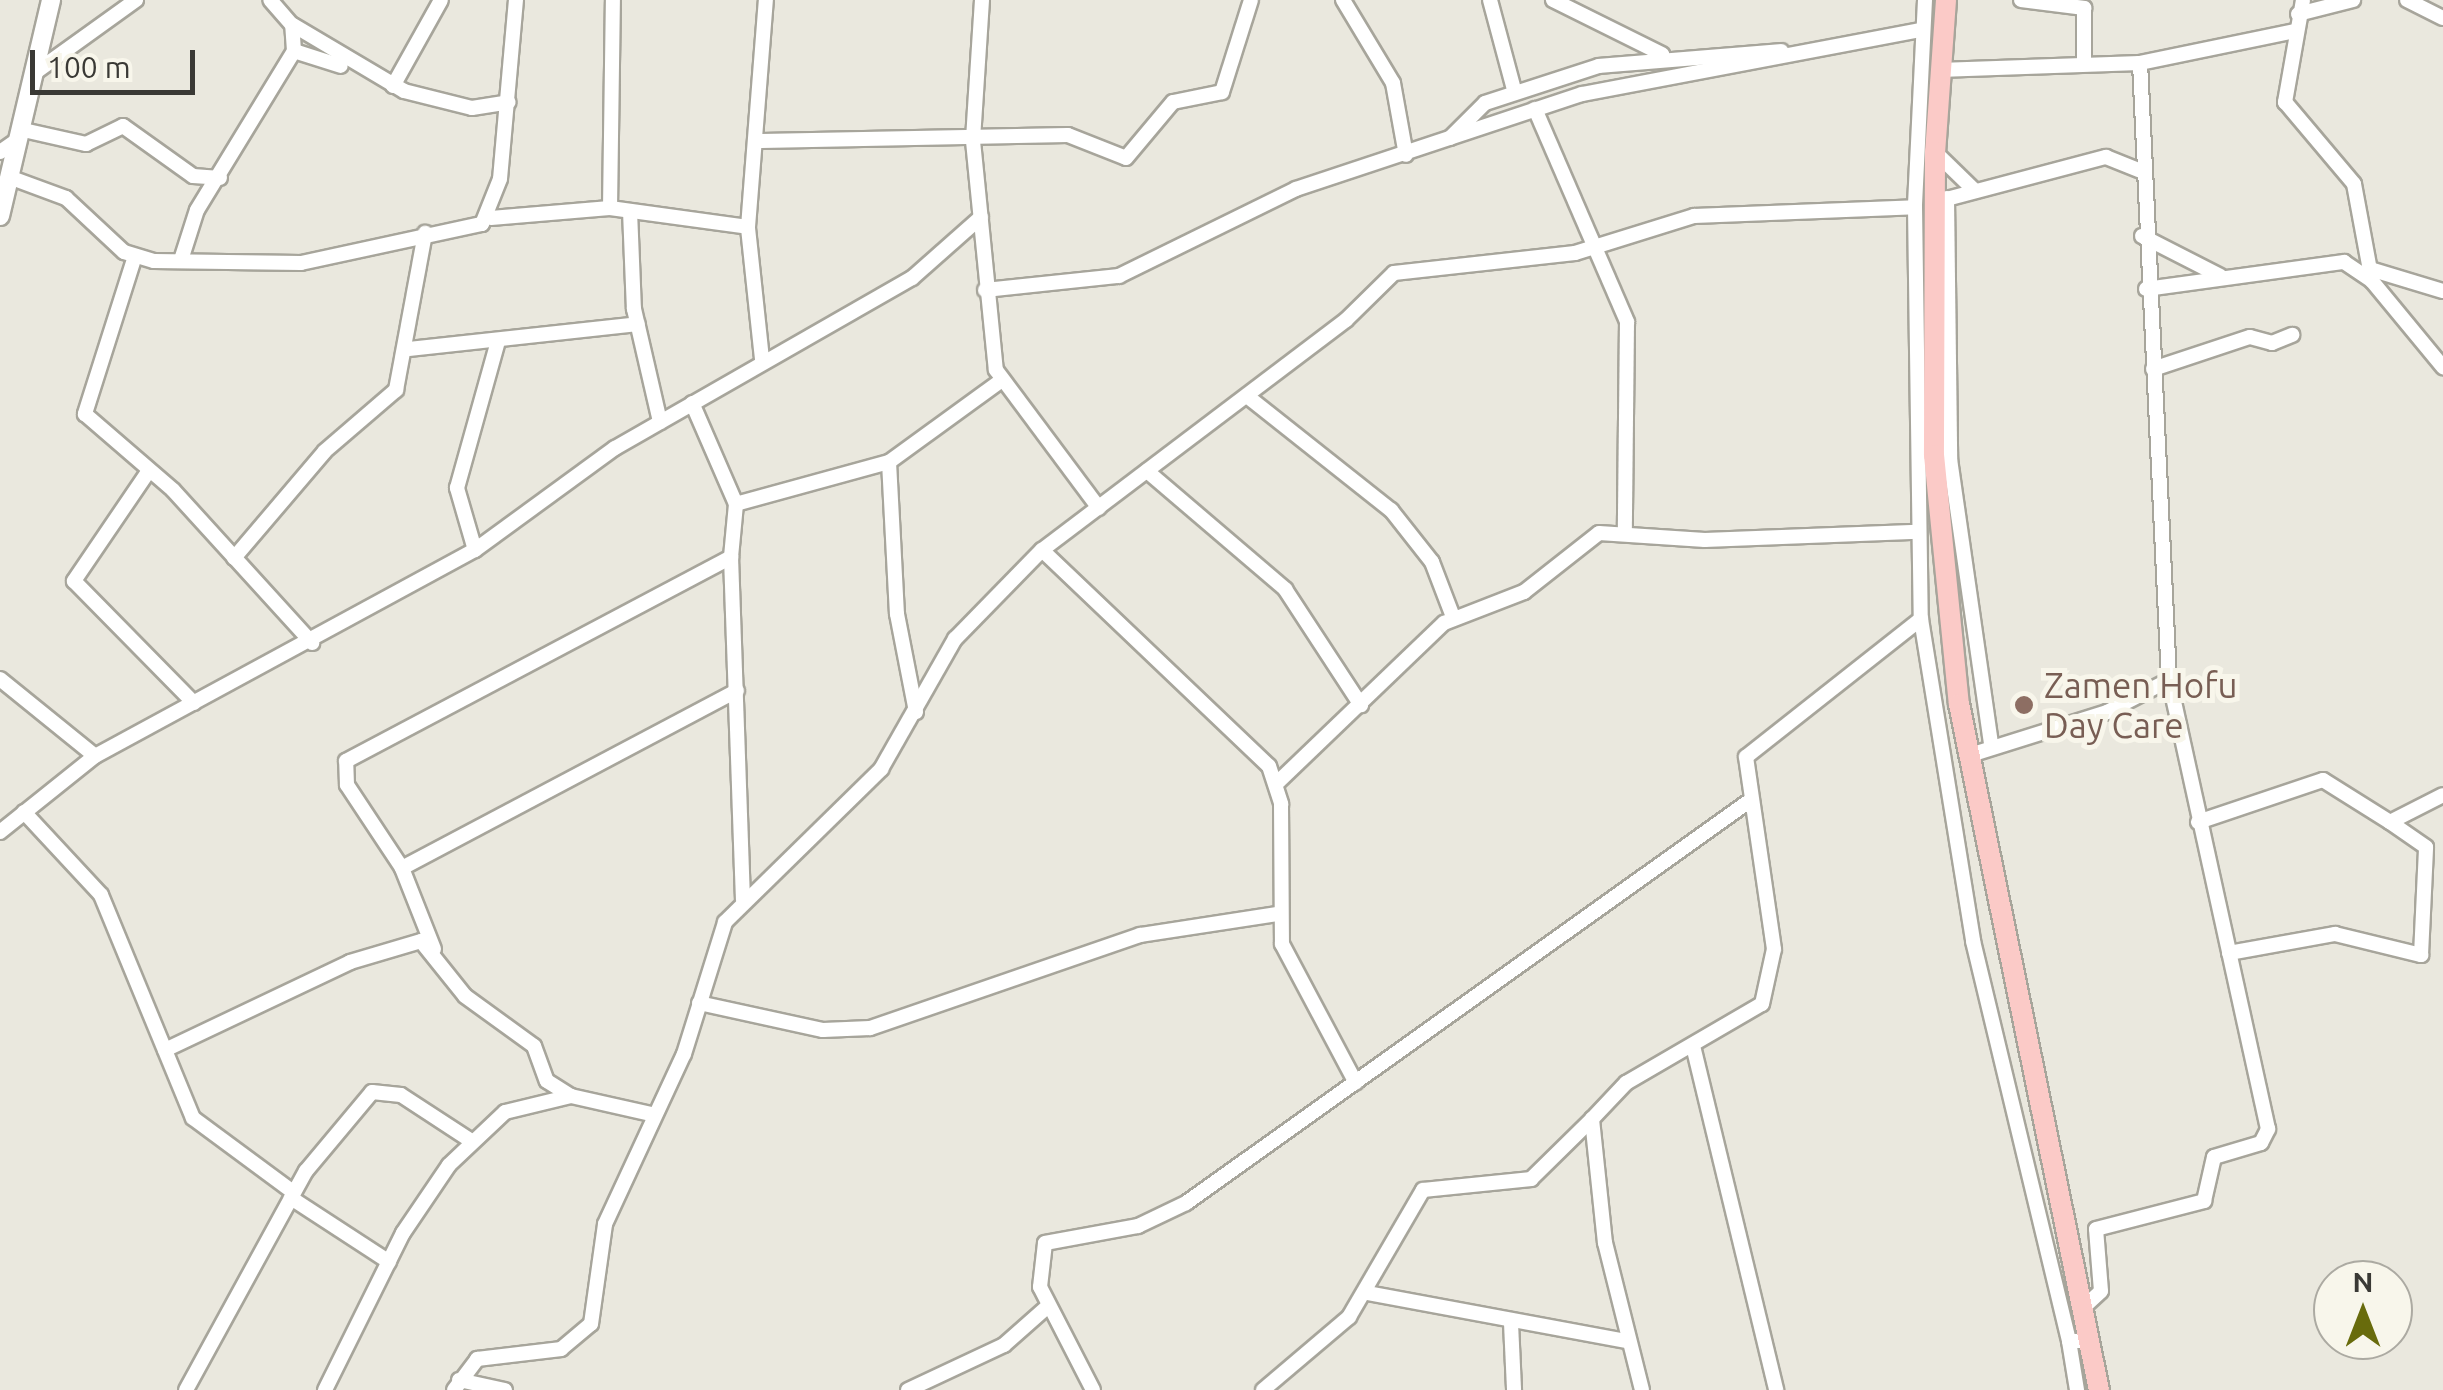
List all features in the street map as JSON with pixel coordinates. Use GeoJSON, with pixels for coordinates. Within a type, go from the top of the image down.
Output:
{"type":"FeatureCollection","features":[{"type":"Feature","properties":{"kind":"main road"},"geometry":{"type":"LineString","coordinates":[[1946,0],[1932,203],[1934,455],[1967,756],[2084,1307],[2080,1341],[2099,1390]]}},
{"type":"Feature","properties":{"kind":"street"},"geometry":{"type":"LineString","coordinates":[[0,216],[52,0]]}},
{"type":"Feature","properties":{"kind":"street"},"geometry":{"type":"LineString","coordinates":[[33,74],[136,0]]}},
{"type":"Feature","properties":{"kind":"street"},"geometry":{"type":"LineString","coordinates":[[270,0],[292,25],[360,71]]}},
{"type":"Feature","properties":{"kind":"street"},"geometry":{"type":"LineString","coordinates":[[394,86],[441,0]]}},
{"type":"Feature","properties":{"kind":"street"},"geometry":{"type":"LineString","coordinates":[[491,218],[508,124],[516,0]]}},
{"type":"Feature","properties":{"kind":"street"},"geometry":{"type":"LineString","coordinates":[[610,208],[613,0]]}},
{"type":"Feature","properties":{"kind":"street"},"geometry":{"type":"LineString","coordinates":[[762,359],[748,227],[761,141],[766,0]]}},
{"type":"Feature","properties":{"kind":"street"},"geometry":{"type":"LineString","coordinates":[[982,0],[973,142],[985,290],[1002,380],[1099,508]]}},
{"type":"Feature","properties":{"kind":"street"},"geometry":{"type":"LineString","coordinates":[[761,141],[973,142],[1068,135],[1109,154],[1136,153],[1173,102],[1222,92],[1251,0]]}},
{"type":"Feature","properties":{"kind":"street"},"geometry":{"type":"LineString","coordinates":[[1343,0],[1393,83],[1406,155]]}},
{"type":"Feature","properties":{"kind":"street"},"geometry":{"type":"LineString","coordinates":[[1490,0],[1515,93]]}},
{"type":"Feature","properties":{"kind":"street"},"geometry":{"type":"LineString","coordinates":[[1553,0],[1667,56]]}},
{"type":"Feature","properties":{"kind":"street"},"geometry":{"type":"LineString","coordinates":[[1925,0],[1922,30],[1950,459],[1991,746]]}},
{"type":"Feature","properties":{"kind":"street"},"geometry":{"type":"LineString","coordinates":[[2020,0],[2084,8],[2084,64]]}},
{"type":"Feature","properties":{"kind":"street"},"geometry":{"type":"LineString","coordinates":[[2353,0],[2301,7],[2287,110],[2354,184],[2371,275],[2443,367]]}},
{"type":"Feature","properties":{"kind":"street"},"geometry":{"type":"LineString","coordinates":[[2407,0],[2443,18]]}},
{"type":"Feature","properties":{"kind":"street"},"geometry":{"type":"LineString","coordinates":[[181,260],[197,210],[220,178],[294,50],[292,25]]}},
{"type":"Feature","properties":{"kind":"street"},"geometry":{"type":"LineString","coordinates":[[985,290],[1119,276],[1296,188],[1446,143],[1536,109],[1784,51],[1922,30]]}},
{"type":"Feature","properties":{"kind":"street"},"geometry":{"type":"LineString","coordinates":[[1939,70],[2140,64],[2295,31]]}},
{"type":"Feature","properties":{"kind":"street"},"geometry":{"type":"LineString","coordinates":[[294,50],[394,86],[492,110],[508,124]]}},
{"type":"Feature","properties":{"kind":"street"},"geometry":{"type":"LineString","coordinates":[[1446,143],[1486,103],[1515,93],[1667,56],[1784,51]]}},
{"type":"Feature","properties":{"kind":"street"},"geometry":{"type":"LineString","coordinates":[[2084,1307],[2100,1291],[2096,1229],[2204,1201],[2214,1157],[2267,1139],[2168,680],[2154,369],[2139,170],[2140,64]]}},
{"type":"Feature","properties":{"kind":"street"},"geometry":{"type":"LineString","coordinates":[[492,110],[509,102]]}},
{"type":"Feature","properties":{"kind":"street"},"geometry":{"type":"LineString","coordinates":[[1536,109],[1600,244],[1629,337],[1625,530]]}},
{"type":"Feature","properties":{"kind":"street"},"geometry":{"type":"LineString","coordinates":[[18,134],[86,144],[123,126],[192,176],[220,178]]}},
{"type":"Feature","properties":{"kind":"street"},"geometry":{"type":"LineString","coordinates":[[0,152],[18,134]]}},
{"type":"Feature","properties":{"kind":"street"},"geometry":{"type":"LineString","coordinates":[[456,1385],[476,1359],[561,1349],[591,1324],[604,1224],[655,1115],[699,1004],[725,922],[743,900],[881,769],[975,612],[1042,550],[1247,396],[1394,273],[1600,244],[1694,216],[1932,203],[1973,189],[2116,158],[2140,139]]}},
{"type":"Feature","properties":{"kind":"street"},"geometry":{"type":"LineString","coordinates":[[1934,152],[1973,189]]}},
{"type":"Feature","properties":{"kind":"street"},"geometry":{"type":"LineString","coordinates":[[2116,158],[2139,170]]}},
{"type":"Feature","properties":{"kind":"street"},"geometry":{"type":"LineString","coordinates":[[9,178],[66,198],[135,256],[181,260],[301,263],[491,218],[610,208],[748,227]]}},
{"type":"Feature","properties":{"kind":"street"},"geometry":{"type":"LineString","coordinates":[[1932,203],[1916,532],[1921,619],[1973,940],[2080,1341],[2077,1390]]}},
{"type":"Feature","properties":{"kind":"street"},"geometry":{"type":"LineString","coordinates":[[630,211],[638,324],[660,422]]}},
{"type":"Feature","properties":{"kind":"street"},"geometry":{"type":"LineString","coordinates":[[0,832],[95,756],[312,643],[475,550],[660,422],[762,359],[912,278],[981,217]]}},
{"type":"Feature","properties":{"kind":"street"},"geometry":{"type":"LineString","coordinates":[[234,558],[325,451],[396,390],[409,348],[425,233]]}},
{"type":"Feature","properties":{"kind":"street"},"geometry":{"type":"LineString","coordinates":[[2142,236],[2220,276]]}},
{"type":"Feature","properties":{"kind":"street"},"geometry":{"type":"LineString","coordinates":[[135,256],[82,406],[234,558],[312,643]]}},
{"type":"Feature","properties":{"kind":"street"},"geometry":{"type":"LineString","coordinates":[[2146,289],[2325,260],[2443,291]]}},
{"type":"Feature","properties":{"kind":"street"},"geometry":{"type":"LineString","coordinates":[[409,348],[638,324]]}},
{"type":"Feature","properties":{"kind":"street"},"geometry":{"type":"LineString","coordinates":[[2154,369],[2250,337],[2272,343],[2292,335]]}},
{"type":"Feature","properties":{"kind":"street"},"geometry":{"type":"LineString","coordinates":[[475,550],[457,488],[498,341]]}},
{"type":"Feature","properties":{"kind":"street"},"geometry":{"type":"LineString","coordinates":[[736,504],[889,462],[1002,380]]}},
{"type":"Feature","properties":{"kind":"street"},"geometry":{"type":"LineString","coordinates":[[1247,396],[1391,510],[1432,562],[1453,617]]}},
{"type":"Feature","properties":{"kind":"street"},"geometry":{"type":"LineString","coordinates":[[692,404],[736,504],[731,557],[743,900]]}},
{"type":"Feature","properties":{"kind":"street"},"geometry":{"type":"LineString","coordinates":[[889,462],[900,640],[916,712]]}},
{"type":"Feature","properties":{"kind":"street"},"geometry":{"type":"LineString","coordinates":[[1147,471],[1286,589],[1361,705]]}},
{"type":"Feature","properties":{"kind":"street"},"geometry":{"type":"LineString","coordinates":[[148,472],[74,581],[194,703]]}},
{"type":"Feature","properties":{"kind":"street"},"geometry":{"type":"LineString","coordinates":[[1278,782],[1453,617],[1524,592],[1588,538],[1625,530],[1705,540],[1916,532]]}},
{"type":"Feature","properties":{"kind":"street"},"geometry":{"type":"LineString","coordinates":[[1042,550],[1231,722],[1278,782],[1278,914],[1288,963],[1356,1084]]}},
{"type":"Feature","properties":{"kind":"street"},"geometry":{"type":"LineString","coordinates":[[655,1115],[571,1096],[541,1075],[534,1046],[465,996],[434,949],[402,868],[347,785],[346,761],[731,557]]}},
{"type":"Feature","properties":{"kind":"street"},"geometry":{"type":"LineString","coordinates":[[1263,1390],[1366,1293],[1423,1190],[1531,1178],[1626,1083],[1694,1050],[1762,1004],[1770,988],[1770,914],[1744,770],[1757,744],[1921,619]]}},
{"type":"Feature","properties":{"kind":"street"},"geometry":{"type":"LineString","coordinates":[[0,679],[95,756]]}},
{"type":"Feature","properties":{"kind":"street"},"geometry":{"type":"LineString","coordinates":[[1967,756],[2106,712],[2168,680]]}},
{"type":"Feature","properties":{"kind":"street"},"geometry":{"type":"LineString","coordinates":[[402,868],[737,691]]}},
{"type":"Feature","properties":{"kind":"street"},"geometry":{"type":"LineString","coordinates":[[2198,822],[2322,780],[2426,847],[2421,955],[2335,934],[2229,953]]}},
{"type":"Feature","properties":{"kind":"street"},"geometry":{"type":"LineString","coordinates":[[2390,822],[2443,796]]}},
{"type":"Feature","properties":{"kind":"street"},"geometry":{"type":"LineString","coordinates":[[1094,1390],[1047,1307],[1036,1262],[1045,1243],[1162,1218],[1356,1084],[1748,802]]}},
{"type":"Feature","properties":{"kind":"street"},"geometry":{"type":"LineString","coordinates":[[24,812],[86,869],[199,1126],[390,1262]]}},
{"type":"Feature","properties":{"kind":"street"},"geometry":{"type":"LineString","coordinates":[[699,1004],[823,1030],[870,1028],[1140,935],[1278,914]]}},
{"type":"Feature","properties":{"kind":"street"},"geometry":{"type":"LineString","coordinates":[[165,1050],[400,942],[434,949]]}},
{"type":"Feature","properties":{"kind":"street"},"geometry":{"type":"LineString","coordinates":[[1694,1050],[1776,1390]]}},
{"type":"Feature","properties":{"kind":"street"},"geometry":{"type":"LineString","coordinates":[[186,1390],[292,1195],[379,1088],[430,1109],[470,1140]]}},
{"type":"Feature","properties":{"kind":"street"},"geometry":{"type":"LineString","coordinates":[[325,1390],[390,1262],[470,1140],[505,1112],[571,1096]]}},
{"type":"Feature","properties":{"kind":"street"},"geometry":{"type":"LineString","coordinates":[[1592,1119],[1599,1208],[1627,1341],[1642,1390]]}},
{"type":"Feature","properties":{"kind":"street"},"geometry":{"type":"LineString","coordinates":[[1366,1293],[1627,1341]]}},
{"type":"Feature","properties":{"kind":"street"},"geometry":{"type":"LineString","coordinates":[[908,1390],[1004,1345],[1047,1307]]}},
{"type":"Feature","properties":{"kind":"street"},"geometry":{"type":"LineString","coordinates":[[1512,1322],[1514,1390]]}},
{"type":"Feature","properties":{"kind":"street"},"geometry":{"type":"LineString","coordinates":[[456,1385],[505,1390]]}},
{"type":"Feature","properties":{"kind":"place","name":"Zamen Hofu Day Care"},"geometry":{"type":"Point","coordinates":[2024,705]}}]}
